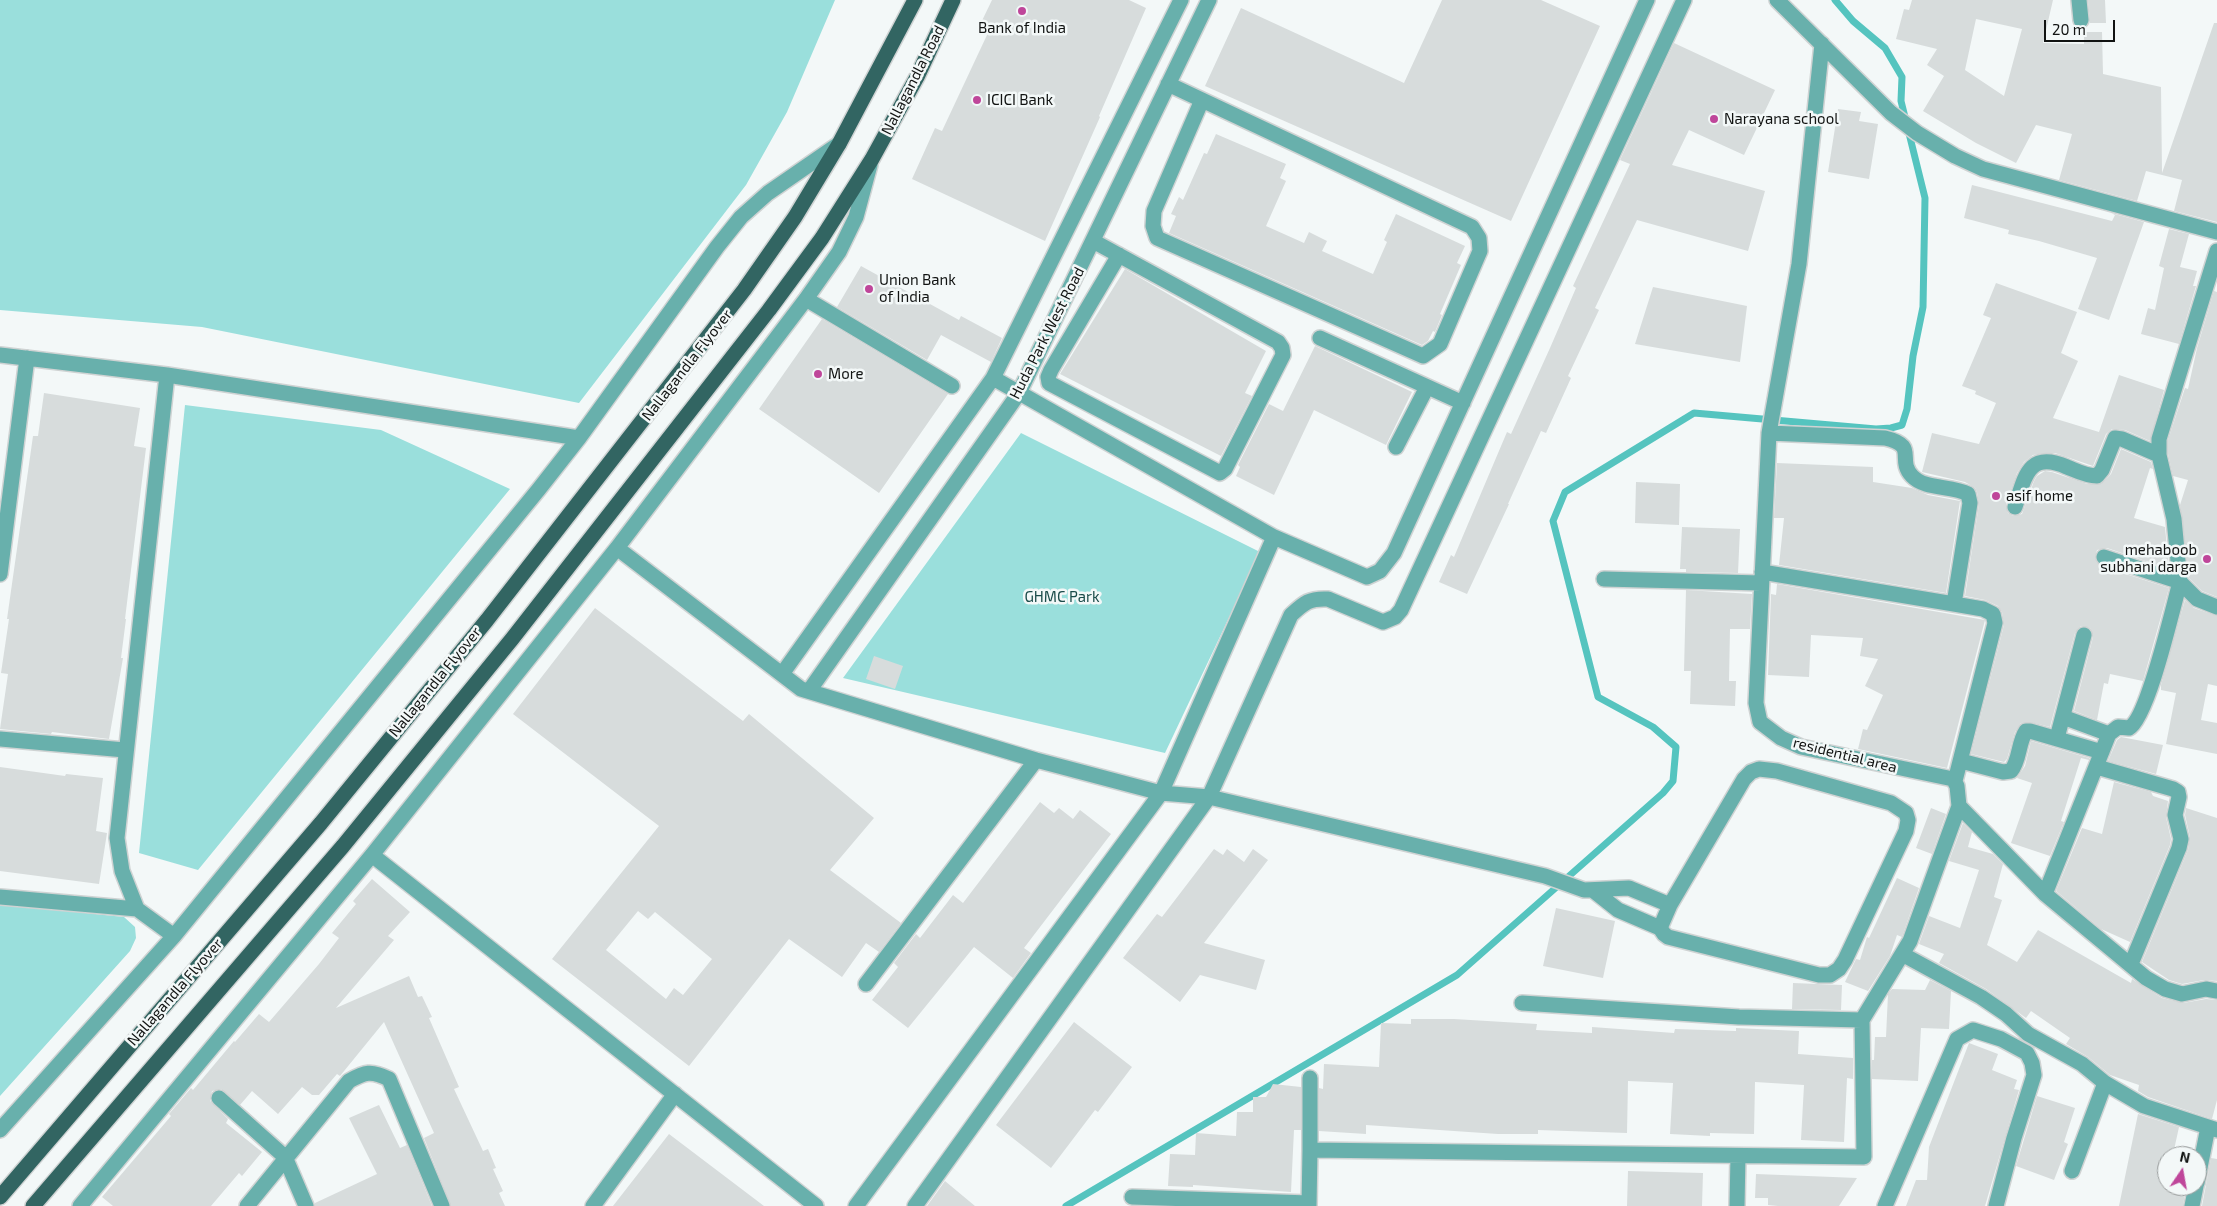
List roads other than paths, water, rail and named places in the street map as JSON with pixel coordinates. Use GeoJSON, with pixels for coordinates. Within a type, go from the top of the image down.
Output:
{"type":"FeatureCollection","features":[{"type":"Feature","properties":{"kind":"main road"},"geometry":{"type":"LineString","coordinates":[[839,144],[915,0]]}},
{"type":"Feature","properties":{"kind":"main road","name":"Nallagandla Road"},"geometry":{"type":"LineString","coordinates":[[872,158],[917,77],[953,0]]}},
{"type":"Feature","properties":{"kind":"main road","name":"Nallagandla Flyover"},"geometry":{"type":"LineString","coordinates":[[0,1197],[327,815],[499,604],[744,290],[795,217],[839,144]]}},
{"type":"Feature","properties":{"kind":"main road","name":"Nallagandla Flyover"},"geometry":{"type":"LineString","coordinates":[[33,1206],[343,846],[512,639],[769,310],[822,238],[872,158]]}},
{"type":"Feature","properties":{"kind":"street","name":"Huda Park West Road"},"geometry":{"type":"LineString","coordinates":[[782,674],[993,378],[1180,0]]}},
{"type":"Feature","properties":{"kind":"street","name":"Huda Park West Road"},"geometry":{"type":"LineString","coordinates":[[809,690],[1019,393],[1209,0]]}},
{"type":"Feature","properties":{"kind":"street"},"geometry":{"type":"LineString","coordinates":[[993,378],[1274,537],[1367,577],[1380,571],[1394,553],[1647,0]]}},
{"type":"Feature","properties":{"kind":"street"},"geometry":{"type":"LineString","coordinates":[[915,1206],[1209,797],[1291,615],[1306,601],[1319,598],[1328,599],[1384,622],[1395,617],[1401,610],[1684,0]]}},
{"type":"Feature","properties":{"kind":"street"},"geometry":{"type":"LineString","coordinates":[[1777,0],[1891,113],[1955,156],[1984,170],[2217,232]]}},
{"type":"Feature","properties":{"kind":"street"},"geometry":{"type":"LineString","coordinates":[[2079,0],[2081,20]]}},
{"type":"Feature","properties":{"kind":"street","name":"residential area"},"geometry":{"type":"LineString","coordinates":[[1822,44],[1799,264],[1769,432],[1756,702],[1760,722],[1780,738],[1801,747],[1955,781]]}},
{"type":"Feature","properties":{"kind":"street"},"geometry":{"type":"LineString","coordinates":[[1168,84],[1472,227],[1479,238],[1480,251],[1440,344],[1424,356],[1157,238],[1153,226],[1154,211],[1202,100]]}},
{"type":"Feature","properties":{"kind":"street"},"geometry":{"type":"LineString","coordinates":[[0,1130],[174,936],[305,777],[579,438],[716,247],[741,217],[768,193],[839,144]]}},
{"type":"Feature","properties":{"kind":"street"},"geometry":{"type":"LineString","coordinates":[[80,1206],[190,1071],[372,855],[617,548],[806,299],[850,233],[872,158]]}},
{"type":"Feature","properties":{"kind":"street"},"geometry":{"type":"LineString","coordinates":[[1092,241],[1119,255],[1278,342],[1282,348],[1283,355],[1225,469],[1220,473],[1049,383],[1048,377],[1051,370],[1119,255]]}},
{"type":"Feature","properties":{"kind":"street"},"geometry":{"type":"LineString","coordinates":[[2045,894],[2109,734],[2118,728],[2129,728],[2138,720],[2151,685],[2180,582],[2174,519],[2159,454],[2159,439],[2217,251]]}},
{"type":"Feature","properties":{"kind":"street"},"geometry":{"type":"LineString","coordinates":[[806,299],[952,386]]}},
{"type":"Feature","properties":{"kind":"street"},"geometry":{"type":"LineString","coordinates":[[1320,338],[1463,403]]}},
{"type":"Feature","properties":{"kind":"street"},"geometry":{"type":"LineString","coordinates":[[0,355],[167,375],[579,438]]}},
{"type":"Feature","properties":{"kind":"street"},"geometry":{"type":"LineString","coordinates":[[0,574],[27,358]]}},
{"type":"Feature","properties":{"kind":"street"},"geometry":{"type":"LineString","coordinates":[[137,909],[122,871],[117,838],[167,375]]}},
{"type":"Feature","properties":{"kind":"street"},"geometry":{"type":"LineString","coordinates":[[1396,447],[1427,387]]}},
{"type":"Feature","properties":{"kind":"street"},"geometry":{"type":"LineString","coordinates":[[1769,432],[1885,438],[1898,441],[1904,447],[1906,465],[1913,477],[1920,482],[1964,492],[1970,496],[1954,604]]}},
{"type":"Feature","properties":{"kind":"street"},"geometry":{"type":"LineString","coordinates":[[2015,507],[2026,472],[2035,463],[2058,462],[2089,476],[2097,476],[2102,470],[2115,438],[2159,454]]}},
{"type":"Feature","properties":{"kind":"street"},"geometry":{"type":"LineString","coordinates":[[856,1206],[1161,793],[1274,537]]}},
{"type":"Feature","properties":{"kind":"street"},"geometry":{"type":"LineString","coordinates":[[617,548],[801,689],[1036,760],[1161,793],[1209,797],[1544,876],[1589,891],[1618,910],[1660,928],[1668,937],[1806,973],[1830,976],[1839,969],[1845,960],[1902,840],[1908,820],[1906,813],[1891,803],[1777,771],[1759,769],[1751,772],[1744,779],[1670,905],[1660,928]]}},
{"type":"Feature","properties":{"kind":"street"},"geometry":{"type":"LineString","coordinates":[[2104,558],[2180,582],[2197,599],[2217,607]]}},
{"type":"Feature","properties":{"kind":"street"},"geometry":{"type":"LineString","coordinates":[[1310,1150],[1864,1157],[1862,1020],[1910,941],[1959,806],[1955,781],[1995,618],[1989,611],[1954,604],[1762,578],[1604,579]]}},
{"type":"Feature","properties":{"kind":"street"},"geometry":{"type":"LineString","coordinates":[[2057,738],[2084,635]]}},
{"type":"Feature","properties":{"kind":"street"},"geometry":{"type":"LineString","coordinates":[[2063,717],[2109,734]]}},
{"type":"Feature","properties":{"kind":"street"},"geometry":{"type":"LineString","coordinates":[[1960,761],[2007,772],[2011,771],[2015,766],[2022,737],[2026,731],[2034,731],[2102,752]]}},
{"type":"Feature","properties":{"kind":"street"},"geometry":{"type":"LineString","coordinates":[[0,739],[125,750]]}},
{"type":"Feature","properties":{"kind":"street"},"geometry":{"type":"LineString","coordinates":[[866,984],[1036,760]]}},
{"type":"Feature","properties":{"kind":"street"},"geometry":{"type":"LineString","coordinates":[[2097,767],[2173,789],[2178,792],[2180,797],[2175,815],[2181,839],[2179,848],[2131,964]]}},
{"type":"Feature","properties":{"kind":"street"},"geometry":{"type":"LineString","coordinates":[[1959,806],[2045,894],[2146,978],[2165,989],[2182,994],[2206,989],[2217,991]]}},
{"type":"Feature","properties":{"kind":"street"},"geometry":{"type":"LineString","coordinates":[[372,855],[816,1206]]}},
{"type":"Feature","properties":{"kind":"street"},"geometry":{"type":"LineString","coordinates":[[1589,891],[1629,888],[1670,905]]}},
{"type":"Feature","properties":{"kind":"street"},"geometry":{"type":"LineString","coordinates":[[0,897],[137,909],[174,936]]}},
{"type":"Feature","properties":{"kind":"street"},"geometry":{"type":"LineString","coordinates":[[1902,954],[1981,997],[2006,1014],[2028,1034],[2082,1064],[2105,1083],[2144,1106],[2213,1128],[2207,1149]]}},
{"type":"Feature","properties":{"kind":"street"},"geometry":{"type":"LineString","coordinates":[[1522,1003],[1739,1017],[1862,1020]]}},
{"type":"Feature","properties":{"kind":"street"},"geometry":{"type":"LineString","coordinates":[[1885,1206],[1957,1039],[1973,1030],[2001,1039],[2027,1053],[2032,1063],[2034,1075],[2014,1138],[1996,1206]]}},
{"type":"Feature","properties":{"kind":"street"},"geometry":{"type":"LineString","coordinates":[[247,1206],[285,1157],[349,1081],[364,1073],[379,1074],[389,1079],[442,1206]]}},
{"type":"Feature","properties":{"kind":"street"},"geometry":{"type":"LineString","coordinates":[[1132,1197],[1309,1204],[1310,1078]]}},
{"type":"Feature","properties":{"kind":"street"},"geometry":{"type":"LineString","coordinates":[[2072,1171],[2105,1083]]}},
{"type":"Feature","properties":{"kind":"street"},"geometry":{"type":"LineString","coordinates":[[598,1204],[675,1094]]}},
{"type":"Feature","properties":{"kind":"street"},"geometry":{"type":"LineString","coordinates":[[219,1098],[285,1157],[306,1206]]}},
{"type":"Feature","properties":{"kind":"street"},"geometry":{"type":"LineString","coordinates":[[1737,1206],[1738,1156]]}},
{"type":"Feature","properties":{"kind":"waterway"},"geometry":{"type":"LineString","coordinates":[[1066,1206],[1457,975],[1663,793],[1673,781],[1676,747],[1653,727],[1598,697],[1553,521],[1565,492],[1694,413],[1876,429],[1902,425],[1907,409],[1913,356],[1923,307],[1925,198],[1901,101],[1902,77],[1885,48],[1853,21],[1835,0]]}},
{"type":"Feature","properties":{"kind":"place","name":"Bank of India"},"geometry":{"type":"Point","coordinates":[1022,11]}},
{"type":"Feature","properties":{"kind":"place","name":"ICICI Bank"},"geometry":{"type":"Point","coordinates":[977,100]}},
{"type":"Feature","properties":{"kind":"place","name":"Narayana school"},"geometry":{"type":"Point","coordinates":[1714,119]}},
{"type":"Feature","properties":{"kind":"place","name":"Union Bank of India"},"geometry":{"type":"Point","coordinates":[869,289]}},
{"type":"Feature","properties":{"kind":"place","name":"More"},"geometry":{"type":"Point","coordinates":[818,374]}},
{"type":"Feature","properties":{"kind":"place","name":"asif home"},"geometry":{"type":"Point","coordinates":[1996,496]}},
{"type":"Feature","properties":{"kind":"place","name":"mehaboob subhani darga"},"geometry":{"type":"Point","coordinates":[2207,559]}},
{"type":"Feature","properties":{"kind":"park label","name":"GHMC Park"},"geometry":{"type":"Point","coordinates":[1062,597]}}]}
